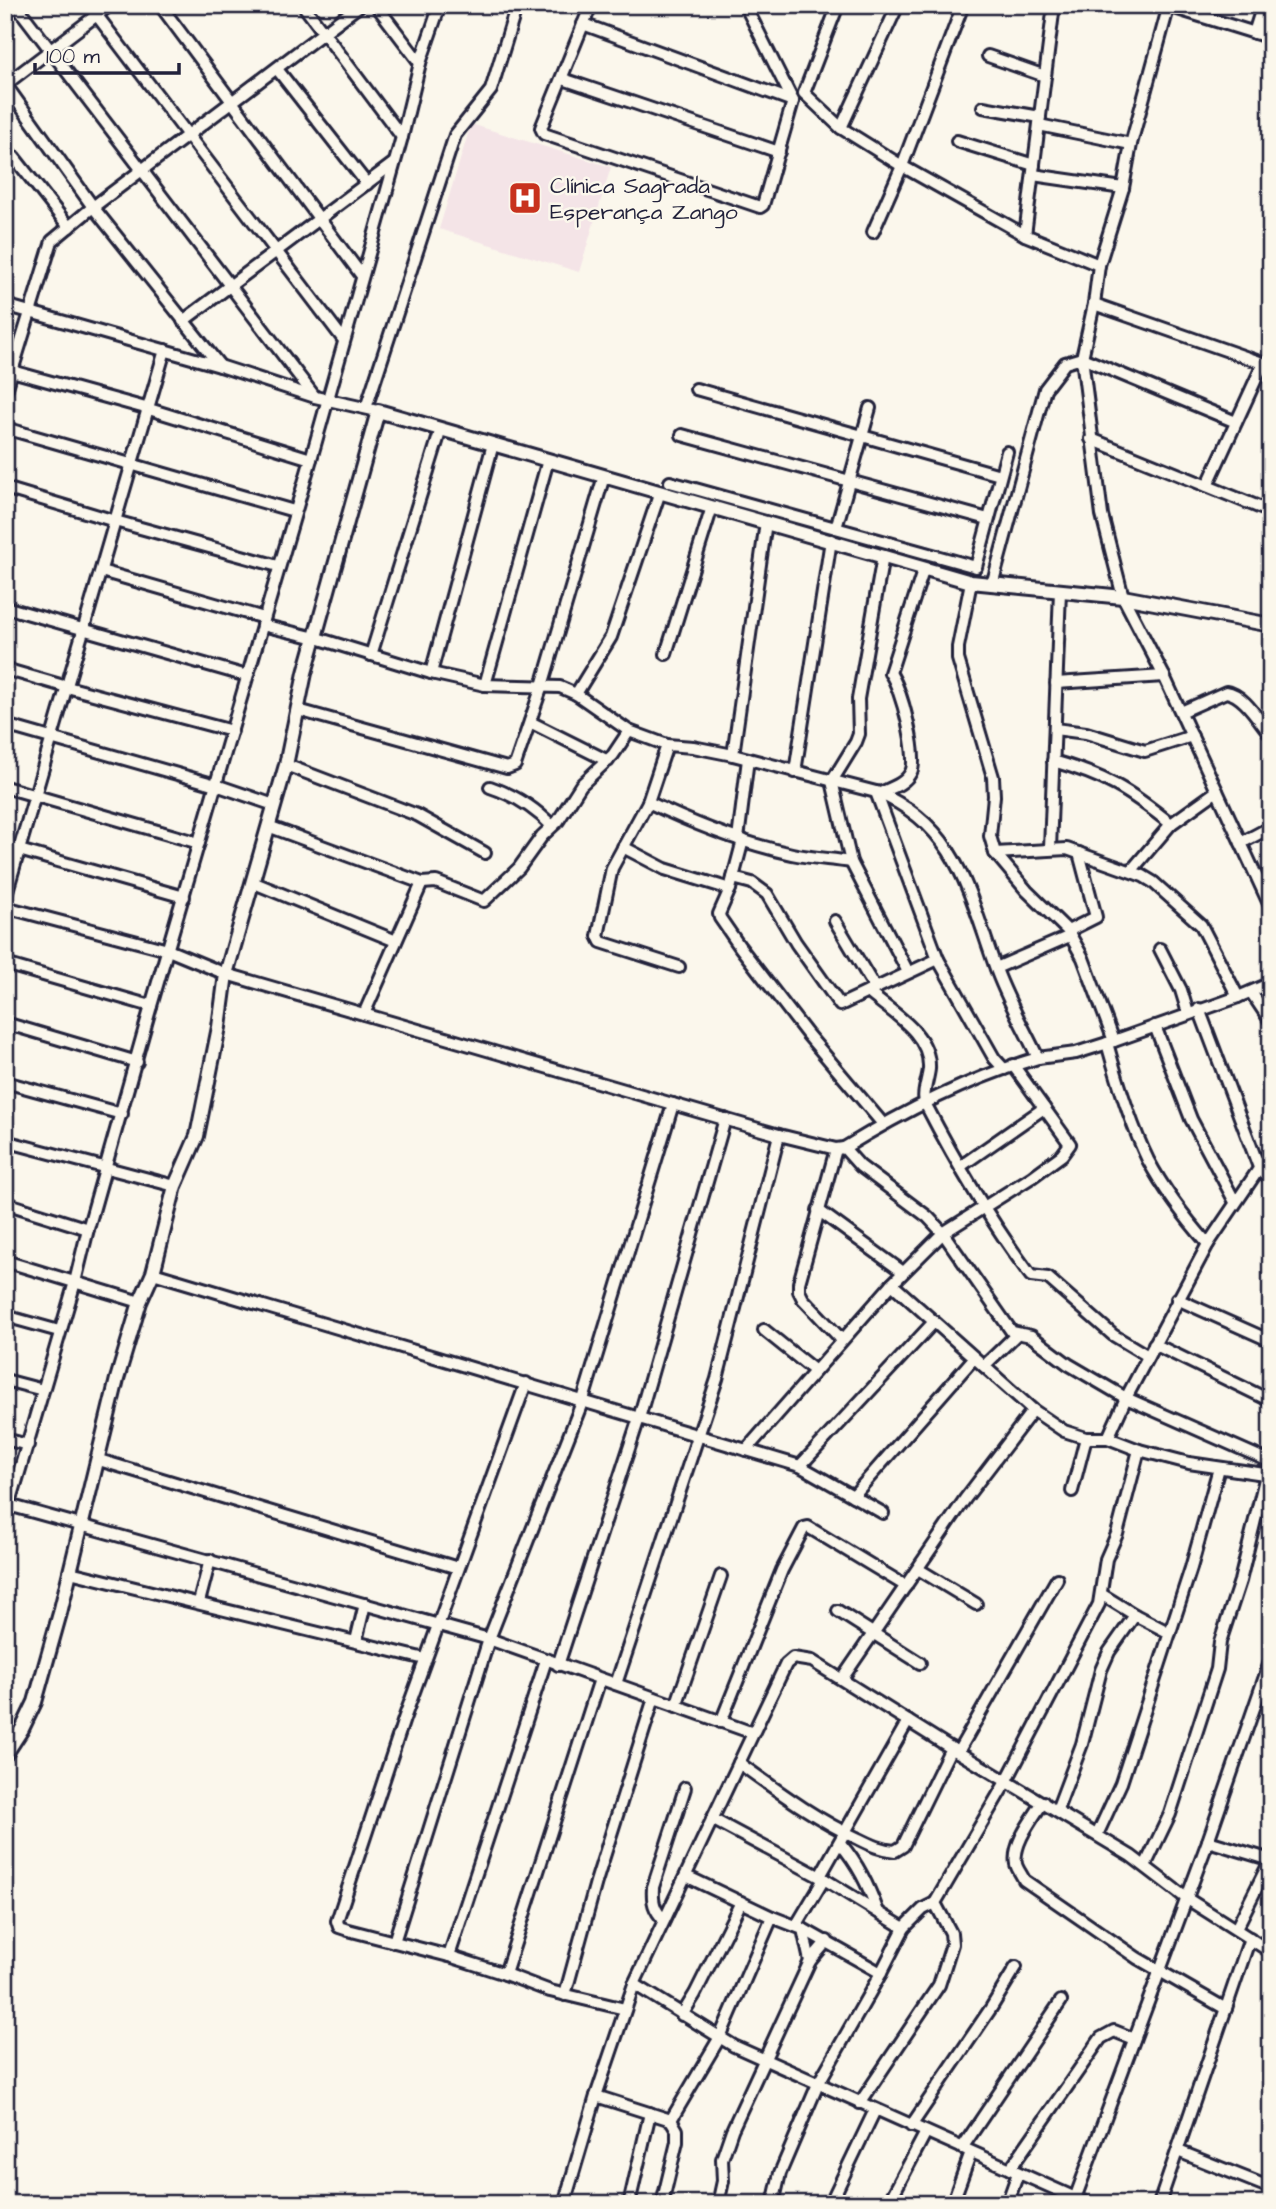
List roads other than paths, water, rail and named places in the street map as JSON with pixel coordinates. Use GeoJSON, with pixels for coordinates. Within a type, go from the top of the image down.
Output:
{"type":"FeatureCollection","features":[{"type":"Feature","properties":{"kind":"street"},"geometry":{"type":"LineString","coordinates":[[16,5],[230,286],[321,398]]}},
{"type":"Feature","properties":{"kind":"street"},"geometry":{"type":"LineString","coordinates":[[89,5],[343,339]]}},
{"type":"Feature","properties":{"kind":"street"},"geometry":{"type":"LineString","coordinates":[[110,5],[6,84],[93,207],[220,366]]}},
{"type":"Feature","properties":{"kind":"street"},"geometry":{"type":"LineString","coordinates":[[160,5],[362,276]]}},
{"type":"Feature","properties":{"kind":"street"},"geometry":{"type":"LineString","coordinates":[[303,5],[402,137]]}},
{"type":"Feature","properties":{"kind":"street"},"geometry":{"type":"LineString","coordinates":[[5,394],[9,370],[52,241],[360,5]]}},
{"type":"Feature","properties":{"kind":"street"},"geometry":{"type":"LineString","coordinates":[[376,5],[421,63]]}},
{"type":"Feature","properties":{"kind":"street"},"geometry":{"type":"LineString","coordinates":[[5,1520],[7,1504],[28,1445],[151,1006],[311,459],[321,398],[343,339],[440,5]]}},
{"type":"Feature","properties":{"kind":"street"},"geometry":{"type":"LineString","coordinates":[[6,1756],[35,1702],[99,1460],[117,1379],[140,1302],[153,1273],[175,1186],[197,1136],[212,1068],[226,974],[286,765],[372,410],[456,135],[491,90],[517,5]]}},
{"type":"Feature","properties":{"kind":"street"},"geometry":{"type":"LineString","coordinates":[[591,5],[542,131],[547,136],[760,207],[763,205],[793,101],[745,5]]}},
{"type":"Feature","properties":{"kind":"street"},"geometry":{"type":"LineString","coordinates":[[838,5],[804,93],[841,128],[902,166],[1025,235],[1099,265]]}},
{"type":"Feature","properties":{"kind":"street"},"geometry":{"type":"LineString","coordinates":[[841,128],[898,5]]}},
{"type":"Feature","properties":{"kind":"street"},"geometry":{"type":"LineString","coordinates":[[873,232],[902,166],[963,5]]}},
{"type":"Feature","properties":{"kind":"street"},"geometry":{"type":"LineString","coordinates":[[1025,235],[1054,5]]}},
{"type":"Feature","properties":{"kind":"street"},"geometry":{"type":"LineString","coordinates":[[1254,33],[1263,5]]}},
{"type":"Feature","properties":{"kind":"street"},"geometry":{"type":"LineString","coordinates":[[1271,38],[1168,6],[1131,144],[1123,188],[1099,265],[1082,358],[1102,515],[1123,597],[1164,676],[1271,908]]}},
{"type":"Feature","properties":{"kind":"street"},"geometry":{"type":"LineString","coordinates":[[583,24],[793,101]]}},
{"type":"Feature","properties":{"kind":"street"},"geometry":{"type":"LineString","coordinates":[[988,57],[1045,76]]}},
{"type":"Feature","properties":{"kind":"street"},"geometry":{"type":"LineString","coordinates":[[277,69],[367,184]]}},
{"type":"Feature","properties":{"kind":"street"},"geometry":{"type":"LineString","coordinates":[[563,79],[779,152]]}},
{"type":"Feature","properties":{"kind":"street"},"geometry":{"type":"LineString","coordinates":[[983,107],[1131,144]]}},
{"type":"Feature","properties":{"kind":"street"},"geometry":{"type":"LineString","coordinates":[[957,141],[1033,170],[1123,188]]}},
{"type":"Feature","properties":{"kind":"street"},"geometry":{"type":"LineString","coordinates":[[14,157],[69,227]]}},
{"type":"Feature","properties":{"kind":"street"},"geometry":{"type":"LineString","coordinates":[[183,321],[395,163]]}},
{"type":"Feature","properties":{"kind":"street"},"geometry":{"type":"LineString","coordinates":[[1094,304],[1267,365],[1236,422],[1207,486]]}},
{"type":"Feature","properties":{"kind":"street"},"geometry":{"type":"LineString","coordinates":[[5,305],[220,366],[321,398],[441,429],[971,582],[1123,597],[1271,625]]}},
{"type":"Feature","properties":{"kind":"street"},"geometry":{"type":"LineString","coordinates":[[5,898],[165,350]]}},
{"type":"Feature","properties":{"kind":"street"},"geometry":{"type":"LineString","coordinates":[[992,585],[1045,389],[1065,363],[1082,358],[1236,422]]}},
{"type":"Feature","properties":{"kind":"street"},"geometry":{"type":"LineString","coordinates":[[9,370],[149,409],[311,459]]}},
{"type":"Feature","properties":{"kind":"street"},"geometry":{"type":"LineString","coordinates":[[695,389],[1000,475]]}},
{"type":"Feature","properties":{"kind":"street"},"geometry":{"type":"LineString","coordinates":[[836,528],[870,408]]}},
{"type":"Feature","properties":{"kind":"street"},"geometry":{"type":"LineString","coordinates":[[5,428],[294,511]]}},
{"type":"Feature","properties":{"kind":"street"},"geometry":{"type":"LineString","coordinates":[[371,655],[441,429]]}},
{"type":"Feature","properties":{"kind":"street"},"geometry":{"type":"LineString","coordinates":[[682,435],[988,519]]}},
{"type":"Feature","properties":{"kind":"street"},"geometry":{"type":"LineString","coordinates":[[1091,439],[1270,512]]}},
{"type":"Feature","properties":{"kind":"street"},"geometry":{"type":"LineString","coordinates":[[431,673],[493,444]]}},
{"type":"Feature","properties":{"kind":"street"},"geometry":{"type":"LineString","coordinates":[[670,482],[976,567],[1007,452]]}},
{"type":"Feature","properties":{"kind":"street"},"geometry":{"type":"LineString","coordinates":[[485,685],[548,460]]}},
{"type":"Feature","properties":{"kind":"street"},"geometry":{"type":"LineString","coordinates":[[298,710],[507,768],[515,765],[542,686],[604,476]]}},
{"type":"Feature","properties":{"kind":"street"},"geometry":{"type":"LineString","coordinates":[[5,488],[278,566]]}},
{"type":"Feature","properties":{"kind":"street"},"geometry":{"type":"LineString","coordinates":[[576,694],[611,638],[660,492]]}},
{"type":"Feature","properties":{"kind":"street"},"geometry":{"type":"LineString","coordinates":[[666,654],[712,506]]}},
{"type":"Feature","properties":{"kind":"street"},"geometry":{"type":"LineString","coordinates":[[733,755],[766,522]]}},
{"type":"Feature","properties":{"kind":"street"},"geometry":{"type":"LineString","coordinates":[[795,772],[831,540]]}},
{"type":"Feature","properties":{"kind":"street"},"geometry":{"type":"LineString","coordinates":[[883,556],[858,699],[859,734],[832,781],[851,862],[908,972]]}},
{"type":"Feature","properties":{"kind":"street"},"geometry":{"type":"LineString","coordinates":[[878,793],[904,782],[913,770],[912,750],[901,696],[890,673],[924,568]]}},
{"type":"Feature","properties":{"kind":"street"},"geometry":{"type":"LineString","coordinates":[[101,571],[431,673],[485,685],[560,687],[576,694],[629,731],[667,745],[733,755],[878,793],[898,801],[936,831],[952,857],[976,908],[996,968],[1038,1058]]}},
{"type":"Feature","properties":{"kind":"street"},"geometry":{"type":"LineString","coordinates":[[971,582],[958,659],[993,777],[995,796],[990,836],[995,853],[1069,934],[1083,958],[1110,1042],[1125,1104],[1149,1160],[1190,1223],[1208,1244]]}},
{"type":"Feature","properties":{"kind":"street"},"geometry":{"type":"LineString","coordinates":[[1050,849],[1060,591]]}},
{"type":"Feature","properties":{"kind":"street"},"geometry":{"type":"LineString","coordinates":[[5,607],[247,676]]}},
{"type":"Feature","properties":{"kind":"street"},"geometry":{"type":"LineString","coordinates":[[5,669],[232,731]]}},
{"type":"Feature","properties":{"kind":"street"},"geometry":{"type":"LineString","coordinates":[[1056,683],[1164,676]]}},
{"type":"Feature","properties":{"kind":"street"},"geometry":{"type":"LineString","coordinates":[[1181,712],[1226,692],[1233,693],[1271,735]]}},
{"type":"Feature","properties":{"kind":"street"},"geometry":{"type":"LineString","coordinates":[[530,722],[608,761]]}},
{"type":"Feature","properties":{"kind":"street"},"geometry":{"type":"LineString","coordinates":[[5,725],[216,785],[274,805]]}},
{"type":"Feature","properties":{"kind":"street"},"geometry":{"type":"LineString","coordinates":[[1055,729],[1086,733],[1145,751],[1192,736]]}},
{"type":"Feature","properties":{"kind":"street"},"geometry":{"type":"LineString","coordinates":[[268,827],[422,883],[436,882],[484,901],[519,868],[558,821],[580,785],[608,761],[629,731]]}},
{"type":"Feature","properties":{"kind":"street"},"geometry":{"type":"LineString","coordinates":[[667,745],[648,802],[612,868],[598,940],[679,967]]}},
{"type":"Feature","properties":{"kind":"street"},"geometry":{"type":"LineString","coordinates":[[748,759],[741,839],[731,884],[719,914],[725,927],[807,1034],[883,1124]]}},
{"type":"Feature","properties":{"kind":"street"},"geometry":{"type":"LineString","coordinates":[[1053,761],[1084,770],[1120,786],[1136,795],[1171,824]]}},
{"type":"Feature","properties":{"kind":"street"},"geometry":{"type":"LineString","coordinates":[[286,765],[418,814],[485,853]]}},
{"type":"Feature","properties":{"kind":"street"},"geometry":{"type":"LineString","coordinates":[[5,787],[199,843]]}},
{"type":"Feature","properties":{"kind":"street"},"geometry":{"type":"LineString","coordinates":[[490,787],[511,794],[542,815],[552,826]]}},
{"type":"Feature","properties":{"kind":"street"},"geometry":{"type":"LineString","coordinates":[[1131,872],[1171,824],[1217,791]]}},
{"type":"Feature","properties":{"kind":"street"},"geometry":{"type":"LineString","coordinates":[[746,1450],[892,1284],[943,1233],[985,1208],[1062,1155],[1070,1144],[1044,1108],[1008,1067],[994,1058],[939,959],[878,793]]}},
{"type":"Feature","properties":{"kind":"street"},"geometry":{"type":"LineString","coordinates":[[648,802],[712,831],[795,854],[851,862]]}},
{"type":"Feature","properties":{"kind":"street"},"geometry":{"type":"LineString","coordinates":[[1241,843],[1271,827]]}},
{"type":"Feature","properties":{"kind":"street"},"geometry":{"type":"LineString","coordinates":[[5,846],[184,897]]}},
{"type":"Feature","properties":{"kind":"street"},"geometry":{"type":"LineString","coordinates":[[622,847],[665,869],[731,884],[752,883],[767,894],[796,943],[840,1005],[939,959]]}},
{"type":"Feature","properties":{"kind":"street"},"geometry":{"type":"LineString","coordinates":[[995,853],[1062,848],[1153,882],[1201,925],[1238,997]]}},
{"type":"Feature","properties":{"kind":"street"},"geometry":{"type":"LineString","coordinates":[[996,968],[1069,934],[1096,916],[1079,853]]}},
{"type":"Feature","properties":{"kind":"street"},"geometry":{"type":"LineString","coordinates":[[252,882],[396,942]]}},
{"type":"Feature","properties":{"kind":"street"},"geometry":{"type":"LineString","coordinates":[[364,1014],[422,883]]}},
{"type":"Feature","properties":{"kind":"street"},"geometry":{"type":"LineString","coordinates":[[5,908],[168,950],[226,974],[779,1135],[840,1148],[880,1184],[912,1205],[943,1233],[1012,1332],[1031,1336],[1068,1364],[1126,1398],[1271,1462]]}},
{"type":"Feature","properties":{"kind":"street"},"geometry":{"type":"LineString","coordinates":[[835,921],[871,990],[925,1045],[929,1065],[924,1101],[1009,1246],[1031,1276],[1048,1278],[1113,1335],[1148,1356]]}},
{"type":"Feature","properties":{"kind":"street"},"geometry":{"type":"LineString","coordinates":[[1160,949],[1194,1011],[1260,1170],[1271,1178]]}},
{"type":"Feature","properties":{"kind":"street"},"geometry":{"type":"LineString","coordinates":[[5,964],[151,1006]]}},
{"type":"Feature","properties":{"kind":"street"},"geometry":{"type":"LineString","coordinates":[[842,1340],[803,1299],[799,1291],[818,1210],[840,1148],[924,1101],[1008,1067],[1038,1058],[1076,1053],[1271,983]]}},
{"type":"Feature","properties":{"kind":"street"},"geometry":{"type":"LineString","coordinates":[[1251,992],[1271,1022]]}},
{"type":"Feature","properties":{"kind":"street"},"geometry":{"type":"LineString","coordinates":[[5,1023],[137,1062]]}},
{"type":"Feature","properties":{"kind":"street"},"geometry":{"type":"LineString","coordinates":[[1155,1026],[1191,1118],[1235,1202]]}},
{"type":"Feature","properties":{"kind":"street"},"geometry":{"type":"LineString","coordinates":[[5,1082],[122,1114]]}},
{"type":"Feature","properties":{"kind":"street"},"geometry":{"type":"LineString","coordinates":[[394,1942],[489,1639],[583,1400],[673,1104]]}},
{"type":"Feature","properties":{"kind":"street"},"geometry":{"type":"LineString","coordinates":[[961,1166],[1044,1108]]}},
{"type":"Feature","properties":{"kind":"street"},"geometry":{"type":"LineString","coordinates":[[558,1665],[639,1418],[725,1119]]}},
{"type":"Feature","properties":{"kind":"street"},"geometry":{"type":"LineString","coordinates":[[617,1684],[717,1379],[779,1135]]}},
{"type":"Feature","properties":{"kind":"street"},"geometry":{"type":"LineString","coordinates":[[5,1141],[106,1170],[175,1186]]}},
{"type":"Feature","properties":{"kind":"street"},"geometry":{"type":"LineString","coordinates":[[1108,1438],[1177,1299],[1208,1244],[1271,1152]]}},
{"type":"Feature","properties":{"kind":"street"},"geometry":{"type":"LineString","coordinates":[[5,1203],[88,1229]]}},
{"type":"Feature","properties":{"kind":"street"},"geometry":{"type":"LineString","coordinates":[[818,1210],[903,1272]]}},
{"type":"Feature","properties":{"kind":"street"},"geometry":{"type":"LineString","coordinates":[[5,1261],[140,1302]]}},
{"type":"Feature","properties":{"kind":"street"},"geometry":{"type":"LineString","coordinates":[[153,1273],[800,1466],[883,1513]]}},
{"type":"Feature","properties":{"kind":"street"},"geometry":{"type":"LineString","coordinates":[[892,1284],[1033,1410],[1065,1431],[1086,1438],[1108,1438],[1139,1450],[1219,1468],[1268,1475],[1240,1581],[1220,1642],[1217,1670],[1170,1814],[1145,1866]]}},
{"type":"Feature","properties":{"kind":"street"},"geometry":{"type":"LineString","coordinates":[[1177,1299],[1271,1341]]}},
{"type":"Feature","properties":{"kind":"street"},"geometry":{"type":"LineString","coordinates":[[5,1316],[60,1331]]}},
{"type":"Feature","properties":{"kind":"street"},"geometry":{"type":"LineString","coordinates":[[800,1466],[933,1323]]}},
{"type":"Feature","properties":{"kind":"street"},"geometry":{"type":"LineString","coordinates":[[764,1329],[815,1371]]}},
{"type":"Feature","properties":{"kind":"street"},"geometry":{"type":"LineString","coordinates":[[984,1366],[1017,1334]]}},
{"type":"Feature","properties":{"kind":"street"},"geometry":{"type":"LineString","coordinates":[[1154,1345],[1271,1401]]}},
{"type":"Feature","properties":{"kind":"street"},"geometry":{"type":"LineString","coordinates":[[853,1496],[974,1358]]}},
{"type":"Feature","properties":{"kind":"street"},"geometry":{"type":"LineString","coordinates":[[5,1380],[43,1390]]}},
{"type":"Feature","properties":{"kind":"street"},"geometry":{"type":"LineString","coordinates":[[526,1383],[437,1624],[337,1921],[339,1927],[348,1930],[449,1956],[565,1995],[625,2009]]}},
{"type":"Feature","properties":{"kind":"street"},"geometry":{"type":"LineString","coordinates":[[842,1679],[965,1499],[1033,1410]]}},
{"type":"Feature","properties":{"kind":"street"},"geometry":{"type":"LineString","coordinates":[[1072,1491],[1086,1438]]}},
{"type":"Feature","properties":{"kind":"street"},"geometry":{"type":"LineString","coordinates":[[5,1439],[28,1445]]}},
{"type":"Feature","properties":{"kind":"street"},"geometry":{"type":"LineString","coordinates":[[773,2204],[780,2173],[818,2084],[904,1928],[923,1909],[935,1903],[1007,1780],[1099,1604],[1106,1559],[1117,1534],[1139,1450]]}},
{"type":"Feature","properties":{"kind":"street"},"geometry":{"type":"LineString","coordinates":[[99,1460],[458,1568]]}},
{"type":"Feature","properties":{"kind":"street"},"geometry":{"type":"LineString","coordinates":[[1097,1835],[1119,1788],[1170,1633],[1219,1468]]}},
{"type":"Feature","properties":{"kind":"street"},"geometry":{"type":"LineString","coordinates":[[7,1504],[489,1639],[753,1733]]}},
{"type":"Feature","properties":{"kind":"street"},"geometry":{"type":"LineString","coordinates":[[721,1722],[782,1570],[804,1528],[816,1532],[906,1586]]}},
{"type":"Feature","properties":{"kind":"street"},"geometry":{"type":"LineString","coordinates":[[199,1602],[210,1560]]}},
{"type":"Feature","properties":{"kind":"street"},"geometry":{"type":"LineString","coordinates":[[918,1569],[976,1604]]}},
{"type":"Feature","properties":{"kind":"street"},"geometry":{"type":"LineString","coordinates":[[70,1572],[425,1659]]}},
{"type":"Feature","properties":{"kind":"street"},"geometry":{"type":"LineString","coordinates":[[676,1706],[721,1576]]}},
{"type":"Feature","properties":{"kind":"street"},"geometry":{"type":"LineString","coordinates":[[739,1763],[842,1838],[895,1851],[903,1846],[954,1750],[1057,1578]]}},
{"type":"Feature","properties":{"kind":"street"},"geometry":{"type":"LineString","coordinates":[[1101,1594],[1170,1633]]}},
{"type":"Feature","properties":{"kind":"street"},"geometry":{"type":"LineString","coordinates":[[356,1641],[365,1604]]}},
{"type":"Feature","properties":{"kind":"street"},"geometry":{"type":"LineString","coordinates":[[838,1611],[920,1663]]}},
{"type":"Feature","properties":{"kind":"street"},"geometry":{"type":"LineString","coordinates":[[1056,1810],[1082,1744],[1101,1670],[1135,1615]]}},
{"type":"Feature","properties":{"kind":"street"},"geometry":{"type":"LineString","coordinates":[[564,2204],[596,2096],[634,1984],[786,1664],[793,1658],[812,1661],[1097,1835],[1145,1866],[1186,1898],[1271,1952]]}},
{"type":"Feature","properties":{"kind":"street"},"geometry":{"type":"LineString","coordinates":[[1073,2201],[1208,1842],[1271,1659]]}},
{"type":"Feature","properties":{"kind":"street"},"geometry":{"type":"LineString","coordinates":[[449,1956],[546,1660]]}},
{"type":"Feature","properties":{"kind":"street"},"geometry":{"type":"LineString","coordinates":[[505,1974],[600,1679]]}},
{"type":"Feature","properties":{"kind":"street"},"geometry":{"type":"LineString","coordinates":[[565,1995],[596,1882],[654,1698]]}},
{"type":"Feature","properties":{"kind":"street"},"geometry":{"type":"LineString","coordinates":[[810,1961],[799,1928],[842,1838],[908,1721]]}},
{"type":"Feature","properties":{"kind":"street"},"geometry":{"type":"LineString","coordinates":[[664,1920],[655,1911],[653,1887],[685,1788]]}},
{"type":"Feature","properties":{"kind":"street"},"geometry":{"type":"LineString","coordinates":[[1043,1802],[1016,1853],[1016,1865],[1024,1880],[1137,1958],[1226,2009]]}},
{"type":"Feature","properties":{"kind":"street"},"geometry":{"type":"LineString","coordinates":[[712,1819],[822,1878],[904,1928]]}},
{"type":"Feature","properties":{"kind":"street"},"geometry":{"type":"LineString","coordinates":[[842,1838],[869,1886],[878,1912]]}},
{"type":"Feature","properties":{"kind":"street"},"geometry":{"type":"LineString","coordinates":[[1208,1842],[1271,1859],[1236,1929]]}},
{"type":"Feature","properties":{"kind":"street"},"geometry":{"type":"LineString","coordinates":[[685,1876],[827,1941],[881,1973]]}},
{"type":"Feature","properties":{"kind":"street"},"geometry":{"type":"LineString","coordinates":[[682,2015],[741,1902]]}},
{"type":"Feature","properties":{"kind":"street"},"geometry":{"type":"LineString","coordinates":[[860,2103],[939,1985],[952,1944],[951,1933],[935,1903]]}},
{"type":"Feature","properties":{"kind":"street"},"geometry":{"type":"LineString","coordinates":[[671,2120],[720,2037],[772,1917]]}},
{"type":"Feature","properties":{"kind":"street"},"geometry":{"type":"LineString","coordinates":[[1159,2204],[1250,1938]]}},
{"type":"Feature","properties":{"kind":"street"},"geometry":{"type":"LineString","coordinates":[[718,2204],[723,2181],[724,2148],[810,1961],[827,1941]]}},
{"type":"Feature","properties":{"kind":"street"},"geometry":{"type":"LineString","coordinates":[[911,2126],[1016,1967]]}},
{"type":"Feature","properties":{"kind":"street"},"geometry":{"type":"LineString","coordinates":[[634,1984],[720,2037],[764,2059],[1014,2171],[1073,2201],[1090,2204]]}},
{"type":"Feature","properties":{"kind":"street"},"geometry":{"type":"LineString","coordinates":[[951,2204],[966,2150],[1060,2001]]}},
{"type":"Feature","properties":{"kind":"street"},"geometry":{"type":"LineString","coordinates":[[1007,2204],[1014,2171],[1101,2038],[1114,2031],[1134,2039]]}},
{"type":"Feature","properties":{"kind":"street"},"geometry":{"type":"LineString","coordinates":[[596,2096],[671,2120],[677,2130],[677,2142],[662,2204]]}},
{"type":"Feature","properties":{"kind":"street"},"geometry":{"type":"LineString","coordinates":[[830,2204],[875,2109]]}},
{"type":"Feature","properties":{"kind":"street"},"geometry":{"type":"LineString","coordinates":[[629,2204],[650,2113]]}},
{"type":"Feature","properties":{"kind":"street"},"geometry":{"type":"LineString","coordinates":[[888,2204],[926,2132]]}},
{"type":"Feature","properties":{"kind":"street"},"geometry":{"type":"LineString","coordinates":[[1178,2151],[1271,2188]]}},
{"type":"Feature","properties":{"kind":"place","name":"Clínica Sagrada Esperança Zango"},"geometry":{"type":"Point","coordinates":[525,198]}}]}
